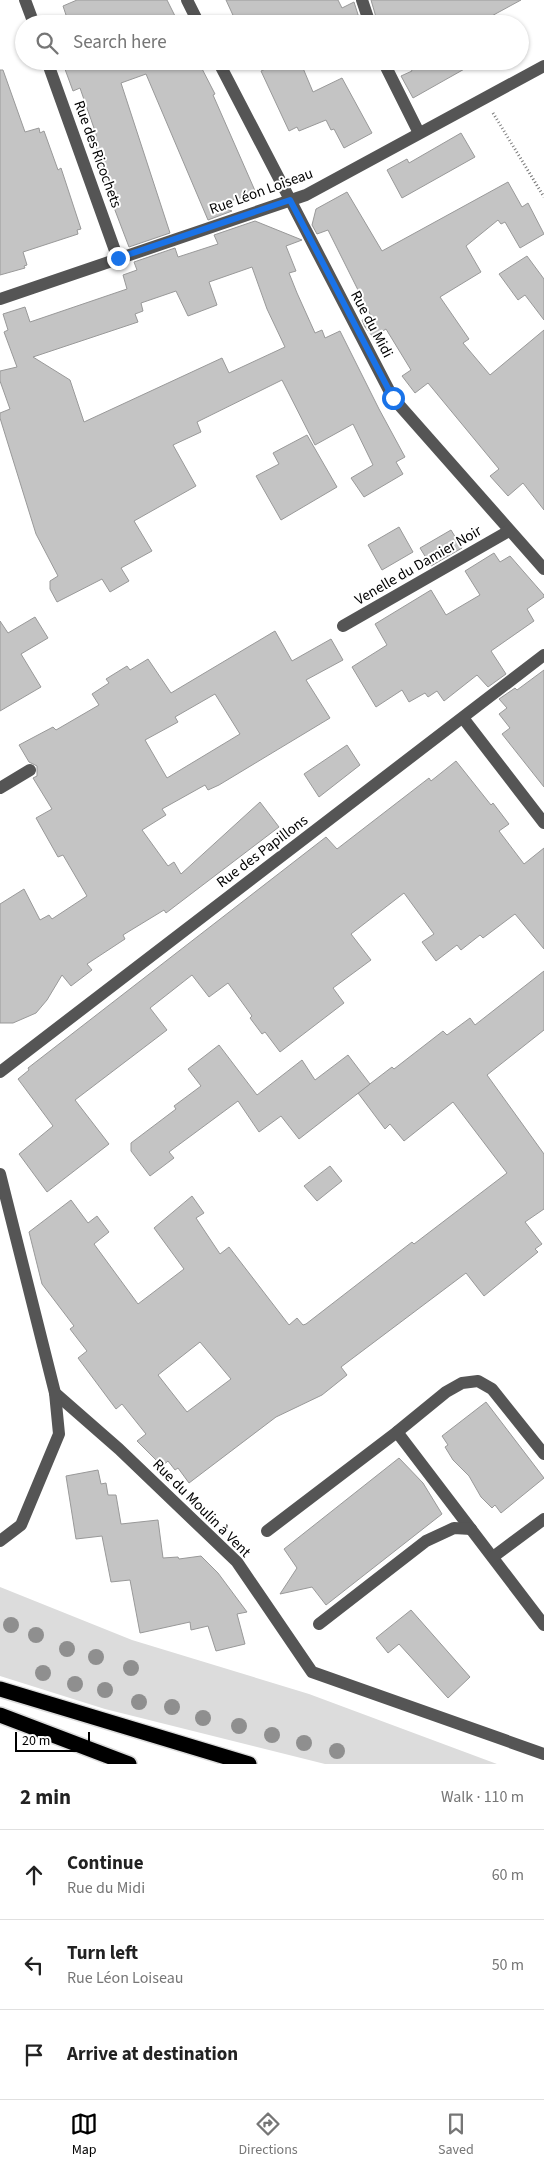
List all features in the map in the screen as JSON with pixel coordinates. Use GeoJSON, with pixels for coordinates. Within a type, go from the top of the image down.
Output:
{"type":"FeatureCollection","features":[{"type":"Feature","properties":{"kind":"highway"},"geometry":{"type":"LineString","coordinates":[[0,1689],[249,1764]]}},
{"type":"Feature","properties":{"kind":"highway"},"geometry":{"type":"LineString","coordinates":[[0,1715],[129,1764]]}},
{"type":"Feature","properties":{"kind":"street"},"geometry":{"type":"LineString","coordinates":[[25,0],[31,15]]}},
{"type":"Feature","properties":{"kind":"street"},"geometry":{"type":"LineString","coordinates":[[187,0],[194,15]]}},
{"type":"Feature","properties":{"kind":"street"},"geometry":{"type":"LineString","coordinates":[[362,0],[367,15]]}},
{"type":"Feature","properties":{"kind":"street","name":"Rue Léon Loiseau"},"geometry":{"type":"LineString","coordinates":[[0,299],[306,195],[544,66]]}},
{"type":"Feature","properties":{"kind":"street","name":"Rue des Ricochets"},"geometry":{"type":"LineString","coordinates":[[50,70],[118,258]]}},
{"type":"Feature","properties":{"kind":"street","name":"Rue du Midi"},"geometry":{"type":"LineString","coordinates":[[223,70],[393,398],[544,569]]}},
{"type":"Feature","properties":{"kind":"street"},"geometry":{"type":"LineString","coordinates":[[387,70],[419,133]]}},
{"type":"Feature","properties":{"kind":"street","name":"Venelle du Damier Noir"},"geometry":{"type":"LineString","coordinates":[[343,626],[509,531]]}},
{"type":"Feature","properties":{"kind":"street","name":"Rue des Papillons"},"geometry":{"type":"LineString","coordinates":[[0,1072],[544,655]]}},
{"type":"Feature","properties":{"kind":"street"},"geometry":{"type":"LineString","coordinates":[[463,718],[544,823]]}},
{"type":"Feature","properties":{"kind":"street"},"geometry":{"type":"LineString","coordinates":[[0,788],[30,770]]}},
{"type":"Feature","properties":{"kind":"street"},"geometry":{"type":"LineString","coordinates":[[0,1174],[55,1393],[59,1434],[21,1525],[0,1541]]}},
{"type":"Feature","properties":{"kind":"street"},"geometry":{"type":"LineString","coordinates":[[268,1531],[446,1392],[462,1384],[478,1381],[492,1389],[544,1454]]}},
{"type":"Feature","properties":{"kind":"street","name":"Rue du Moulin à Vent"},"geometry":{"type":"LineString","coordinates":[[55,1393],[119,1450],[236,1562],[312,1672],[544,1754]]}},
{"type":"Feature","properties":{"kind":"street"},"geometry":{"type":"LineString","coordinates":[[397,1432],[544,1625]]}},
{"type":"Feature","properties":{"kind":"street"},"geometry":{"type":"LineString","coordinates":[[492,1558],[544,1519]]}},
{"type":"Feature","properties":{"kind":"street"},"geometry":{"type":"LineString","coordinates":[[319,1624],[426,1541],[454,1528],[471,1529]]}},
{"type":"Feature","properties":{"kind":"path"},"geometry":{"type":"LineString","coordinates":[[484,98],[544,198]]}},
{"type":"Feature","properties":{"kind":"shaded area"},"geometry":{"type":"Polygon","coordinates":[[[0,1587],[132,1640],[309,1694],[497,1764],[325,1764],[105,1709],[0,1676],[0,1587]]]}},
{"type":"Feature","properties":{"kind":"building"},"geometry":{"type":"Polygon","coordinates":[[[77,0],[167,0],[174,15],[66,15],[63,6],[77,0]]]}},
{"type":"Feature","properties":{"kind":"building"},"geometry":{"type":"Polygon","coordinates":[[[226,0],[338,0],[342,8],[354,2],[358,15],[233,15],[226,0]]]}},
{"type":"Feature","properties":{"kind":"building"},"geometry":{"type":"Polygon","coordinates":[[[371,0],[521,0],[494,15],[375,15],[371,0]]]}},
{"type":"Feature","properties":{"kind":"building"},"geometry":{"type":"Polygon","coordinates":[[[0,70],[3,70],[25,132],[39,128],[40,133],[44,131],[58,170],[61,168],[81,229],[77,230],[78,234],[23,252],[27,265],[24,266],[25,268],[0,275],[0,70]]]}},
{"type":"Feature","properties":{"kind":"building"},"geometry":{"type":"Polygon","coordinates":[[[65,70],[203,70],[215,94],[213,95],[256,193],[217,205],[232,211],[208,220],[146,74],[121,83],[170,233],[129,247],[97,163],[96,134],[80,88],[73,91],[65,70]]]}},
{"type":"Feature","properties":{"kind":"building"},"geometry":{"type":"Polygon","coordinates":[[[304,70],[313,92],[342,78],[372,133],[344,148],[334,129],[331,130],[326,120],[299,131],[297,127],[289,131],[261,71],[304,70]]]}},
{"type":"Feature","properties":{"kind":"building"},"geometry":{"type":"Polygon","coordinates":[[[463,70],[413,98],[401,76],[412,71],[463,70]]]}},
{"type":"Feature","properties":{"kind":"building"},"geometry":{"type":"Polygon","coordinates":[[[461,133],[475,157],[402,198],[387,170],[407,159],[409,163],[461,133]]]}},
{"type":"Feature","properties":{"kind":"building"},"geometry":{"type":"Polygon","coordinates":[[[508,182],[522,207],[528,203],[544,234],[520,248],[505,222],[501,224],[498,220],[466,246],[481,272],[440,297],[469,339],[463,343],[490,375],[544,330],[544,510],[523,483],[508,496],[490,476],[499,469],[428,383],[415,393],[402,376],[411,370],[386,329],[373,337],[365,327],[362,320],[371,316],[328,230],[317,234],[312,225],[316,209],[347,192],[382,251],[508,182]]]}},
{"type":"Feature","properties":{"kind":"building"},"geometry":{"type":"Polygon","coordinates":[[[255,221],[302,240],[286,246],[296,271],[289,273],[297,293],[315,333],[322,330],[325,338],[340,331],[405,457],[396,462],[403,474],[364,497],[351,478],[373,465],[353,424],[315,445],[282,380],[197,422],[201,432],[173,445],[196,486],[134,521],[152,551],[121,568],[129,581],[110,592],[102,579],[57,602],[50,589],[50,581],[58,576],[36,534],[0,418],[0,413],[10,409],[0,381],[0,371],[17,367],[4,332],[8,330],[3,314],[25,307],[30,322],[127,289],[123,275],[137,270],[134,262],[175,248],[178,257],[218,244],[214,235],[255,221]],[[252,267],[209,282],[217,305],[188,316],[176,291],[141,303],[143,311],[135,314],[138,322],[33,357],[70,380],[84,422],[222,358],[229,373],[285,347],[267,309],[252,267]]]}},
{"type":"Feature","properties":{"kind":"building"},"geometry":{"type":"Polygon","coordinates":[[[527,256],[544,279],[544,320],[525,295],[518,300],[499,274],[527,256]]]}},
{"type":"Feature","properties":{"kind":"building"},"geometry":{"type":"Polygon","coordinates":[[[307,435],[337,487],[281,520],[256,476],[279,464],[273,453],[307,435]]]}},
{"type":"Feature","properties":{"kind":"building"},"geometry":{"type":"Polygon","coordinates":[[[399,527],[413,552],[382,570],[368,545],[399,527]]]}},
{"type":"Feature","properties":{"kind":"building"},"geometry":{"type":"Polygon","coordinates":[[[451,530],[462,548],[431,566],[420,548],[451,530]]]}},
{"type":"Feature","properties":{"kind":"building"},"geometry":{"type":"Polygon","coordinates":[[[494,553],[500,562],[510,556],[544,595],[544,597],[527,609],[534,621],[491,651],[506,674],[488,687],[477,675],[444,701],[437,691],[428,697],[425,693],[409,702],[402,690],[376,707],[352,667],[387,645],[375,624],[431,590],[446,615],[480,595],[465,571],[494,553]]]}},
{"type":"Feature","properties":{"kind":"building"},"geometry":{"type":"Polygon","coordinates":[[[35,617],[48,638],[21,654],[41,687],[0,711],[0,621],[8,633],[35,617]]]}},
{"type":"Feature","properties":{"kind":"building"},"geometry":{"type":"Polygon","coordinates":[[[275,631],[292,661],[331,639],[343,660],[306,680],[330,718],[219,785],[208,790],[205,785],[162,809],[166,815],[142,830],[168,866],[174,862],[181,874],[260,802],[279,827],[166,913],[164,910],[123,935],[125,939],[87,964],[92,970],[71,986],[62,975],[47,1000],[36,1013],[13,1023],[0,1023],[0,904],[24,889],[40,920],[49,915],[52,919],[87,896],[63,855],[58,857],[36,818],[52,809],[33,778],[37,776],[37,766],[29,762],[19,745],[53,727],[56,730],[99,705],[92,694],[109,683],[106,679],[127,666],[130,670],[148,659],[171,693],[275,631]],[[215,694],[175,717],[178,722],[145,740],[167,778],[240,734],[215,694]]]}},
{"type":"Feature","properties":{"kind":"building"},"geometry":{"type":"Polygon","coordinates":[[[544,670],[544,787],[502,734],[510,728],[499,714],[507,708],[499,699],[515,688],[517,690],[544,670]]]}},
{"type":"Feature","properties":{"kind":"building"},"geometry":{"type":"Polygon","coordinates":[[[347,745],[360,765],[319,797],[304,774],[347,745]]]}},
{"type":"Feature","properties":{"kind":"building"},"geometry":{"type":"Polygon","coordinates":[[[456,761],[491,805],[493,803],[509,824],[499,831],[524,864],[544,848],[544,949],[515,914],[483,938],[480,935],[461,950],[457,945],[436,961],[422,942],[434,934],[404,893],[351,934],[371,960],[333,988],[344,1003],[280,1052],[265,1032],[262,1034],[250,1018],[252,1016],[228,983],[209,997],[192,975],[150,1008],[167,1030],[75,1100],[109,1144],[47,1192],[19,1154],[53,1126],[18,1079],[29,1070],[28,1068],[326,837],[337,849],[429,778],[431,781],[456,761]]]}},
{"type":"Feature","properties":{"kind":"building"},"geometry":{"type":"Polygon","coordinates":[[[544,971],[544,1030],[487,1075],[544,1154],[544,1209],[525,1222],[542,1244],[535,1249],[538,1252],[484,1296],[466,1273],[341,1367],[347,1375],[322,1395],[276,1417],[189,1483],[178,1468],[175,1470],[168,1461],[162,1466],[137,1441],[146,1434],[122,1404],[116,1409],[78,1358],[87,1351],[70,1329],[74,1326],[42,1284],[29,1232],[71,1200],[88,1223],[97,1216],[109,1232],[94,1244],[138,1304],[184,1269],[154,1228],[192,1196],[204,1213],[196,1218],[220,1254],[229,1247],[289,1325],[297,1318],[303,1325],[306,1324],[412,1242],[414,1244],[507,1173],[453,1102],[404,1141],[390,1124],[385,1129],[358,1093],[392,1067],[394,1069],[443,1031],[447,1035],[470,1018],[475,1025],[544,971]],[[200,1342],[158,1375],[187,1412],[231,1379],[200,1342]]]}},
{"type":"Feature","properties":{"kind":"building"},"geometry":{"type":"Polygon","coordinates":[[[219,1045],[257,1095],[302,1060],[315,1080],[348,1055],[370,1084],[299,1139],[281,1116],[259,1132],[238,1101],[169,1152],[174,1158],[150,1176],[131,1151],[131,1143],[176,1109],[174,1106],[201,1086],[188,1069],[219,1045]]]}},
{"type":"Feature","properties":{"kind":"building"},"geometry":{"type":"Polygon","coordinates":[[[330,1166],[342,1181],[317,1201],[304,1186],[330,1166]]]}},
{"type":"Feature","properties":{"kind":"building"},"geometry":{"type":"Polygon","coordinates":[[[486,1402],[544,1478],[501,1513],[495,1505],[492,1508],[481,1497],[469,1476],[453,1460],[445,1447],[448,1445],[442,1436],[486,1402]]]}},
{"type":"Feature","properties":{"kind":"building"},"geometry":{"type":"Polygon","coordinates":[[[399,1458],[423,1483],[442,1514],[326,1605],[312,1587],[280,1594],[297,1568],[284,1549],[399,1458]]]}},
{"type":"Feature","properties":{"kind":"building"},"geometry":{"type":"Polygon","coordinates":[[[98,1470],[101,1484],[106,1483],[108,1495],[116,1495],[121,1524],[158,1520],[163,1558],[178,1557],[179,1559],[201,1556],[218,1573],[247,1612],[237,1614],[245,1644],[216,1651],[208,1626],[191,1630],[190,1622],[140,1633],[130,1580],[111,1582],[102,1536],[76,1539],[66,1476],[98,1470]]]}},
{"type":"Feature","properties":{"kind":"building"},"geometry":{"type":"Polygon","coordinates":[[[411,1610],[470,1677],[448,1698],[399,1644],[388,1653],[376,1638],[411,1610]]]}},
{"type":"Feature","properties":{"kind":"route"},"geometry":{"type":"LineString","coordinates":[[118,258],[290,200],[393,398]]}}]}
